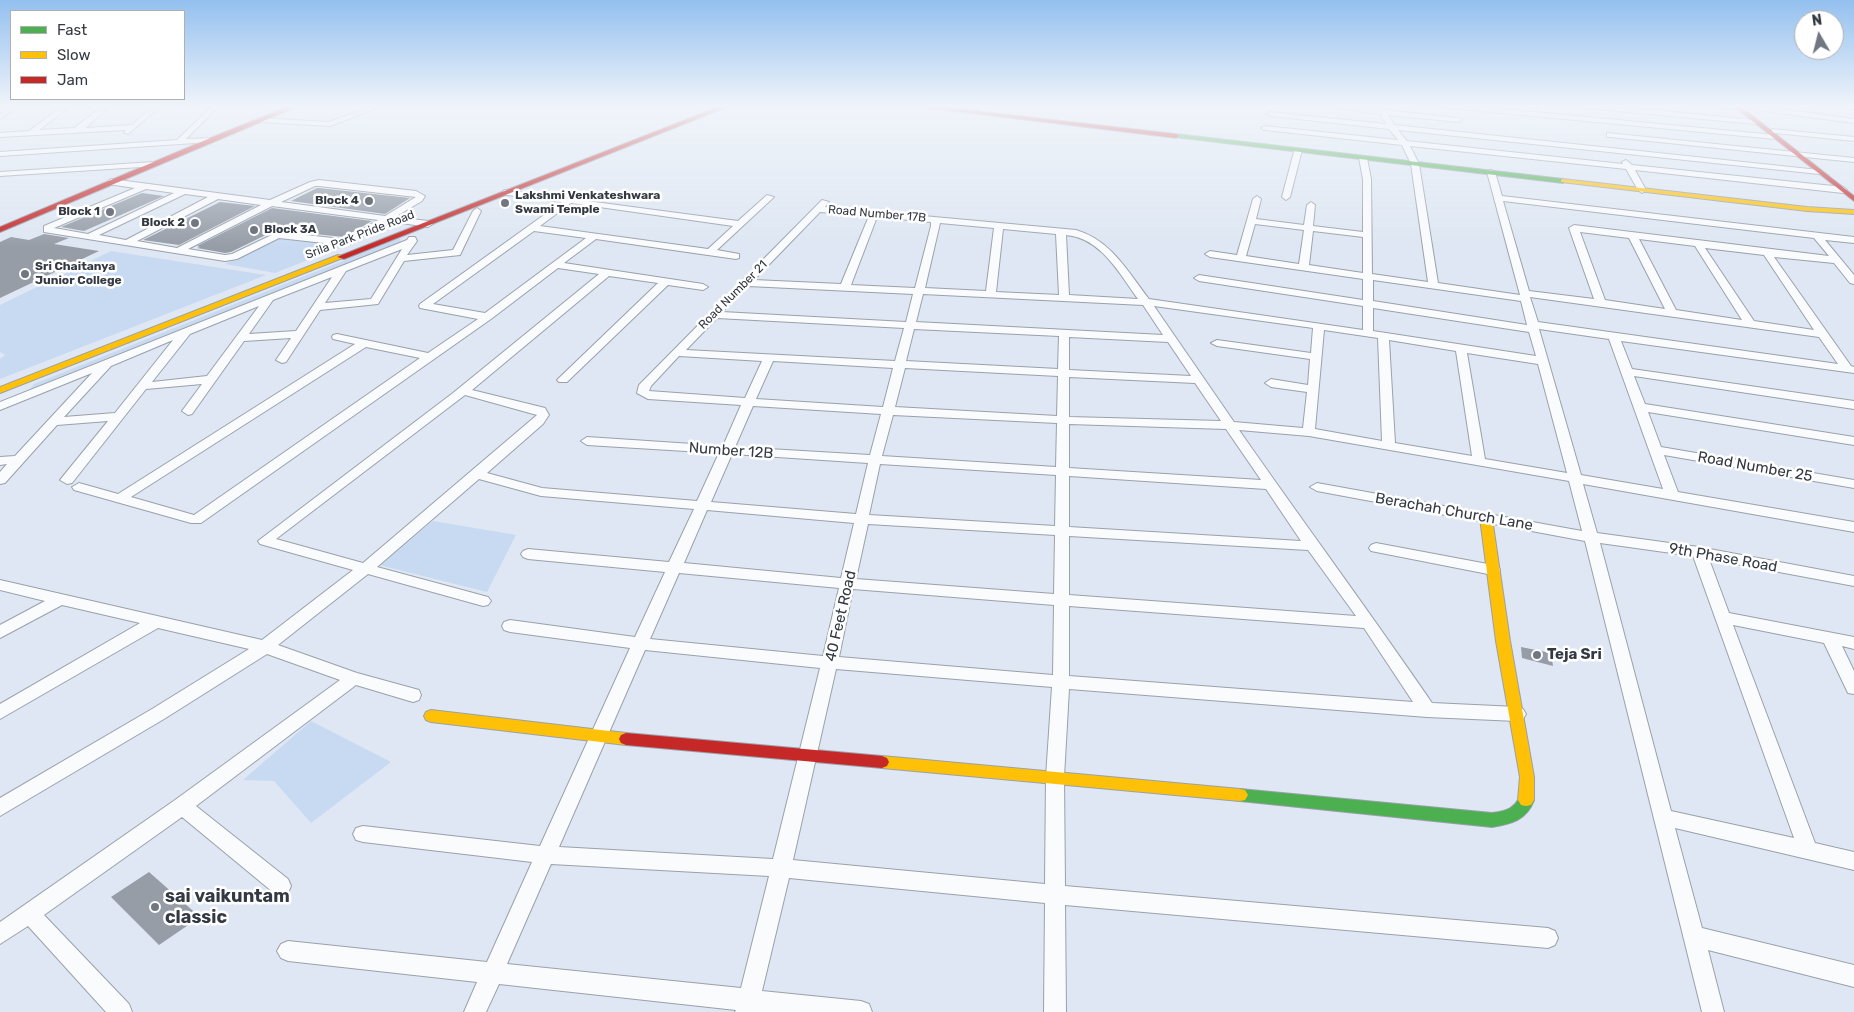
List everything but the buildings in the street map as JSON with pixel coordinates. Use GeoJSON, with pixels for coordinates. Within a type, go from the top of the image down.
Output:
{"type":"FeatureCollection","features":[{"type":"Feature","properties":{"kind":"street"},"geometry":{"type":"LineString","coordinates":[[0,154],[28,152]]}},
{"type":"Feature","properties":{"kind":"street"},"geometry":{"type":"LineString","coordinates":[[0,230],[181,152]]}},
{"type":"Feature","properties":{"kind":"street","name":"Srila Park Pride Road"},"geometry":{"type":"LineString","coordinates":[[0,390],[608,152]]}},
{"type":"Feature","properties":{"kind":"street"},"geometry":{"type":"LineString","coordinates":[[1286,197],[1297,152]]}},
{"type":"Feature","properties":{"kind":"street"},"geometry":{"type":"LineString","coordinates":[[1316,152],[1854,214]]}},
{"type":"Feature","properties":{"kind":"street"},"geometry":{"type":"LineString","coordinates":[[1409,152],[1415,164],[1433,285]]}},
{"type":"Feature","properties":{"kind":"street"},"geometry":{"type":"LineString","coordinates":[[1500,152],[1848,191]]}},
{"type":"Feature","properties":{"kind":"street"},"geometry":{"type":"LineString","coordinates":[[1620,152],[1642,190]]}},
{"type":"Feature","properties":{"kind":"street"},"geometry":{"type":"LineString","coordinates":[[1639,152],[1819,172]]}},
{"type":"Feature","properties":{"kind":"street"},"geometry":{"type":"LineString","coordinates":[[1783,152],[1854,160]]}},
{"type":"Feature","properties":{"kind":"street"},"geometry":{"type":"LineString","coordinates":[[1801,154],[1819,172],[1848,191]]}},
{"type":"Feature","properties":{"kind":"street"},"geometry":{"type":"LineString","coordinates":[[1801,154],[1848,191],[1854,199]]}},
{"type":"Feature","properties":{"kind":"street"},"geometry":{"type":"LineString","coordinates":[[1363,158],[1367,179],[1368,333]]}},
{"type":"Feature","properties":{"kind":"street"},"geometry":{"type":"LineString","coordinates":[[0,174],[153,164]]}},
{"type":"Feature","properties":{"kind":"street"},"geometry":{"type":"LineString","coordinates":[[1491,172],[1591,537],[1713,1012]]}},
{"type":"Feature","properties":{"kind":"street"},"geometry":{"type":"LineString","coordinates":[[111,182],[428,224]]}},
{"type":"Feature","properties":{"kind":"street"},"geometry":{"type":"LineString","coordinates":[[144,187],[47,228],[50,232],[230,258],[273,236],[283,234],[342,242],[349,241],[390,218],[421,196],[320,183],[272,203],[178,250]]}},
{"type":"Feature","properties":{"kind":"street"},"geometry":{"type":"LineString","coordinates":[[88,237],[184,192]]}},
{"type":"Feature","properties":{"kind":"street"},"geometry":{"type":"LineString","coordinates":[[507,192],[740,224]]}},
{"type":"Feature","properties":{"kind":"street"},"geometry":{"type":"LineString","coordinates":[[126,242],[220,195]]}},
{"type":"Feature","properties":{"kind":"street"},"geometry":{"type":"LineString","coordinates":[[710,252],[770,197]]}},
{"type":"Feature","properties":{"kind":"street"},"geometry":{"type":"LineString","coordinates":[[1499,198],[1633,236],[1837,260]]}},
{"type":"Feature","properties":{"kind":"street"},"geometry":{"type":"LineString","coordinates":[[1241,258],[1257,199]]}},
{"type":"Feature","properties":{"kind":"street"},"geometry":{"type":"LineString","coordinates":[[487,317],[424,306],[569,201]]}},
{"type":"Feature","properties":{"kind":"street","name":"Road Number 17B"},"geometry":{"type":"LineString","coordinates":[[822,205],[874,214],[1061,232],[1086,236],[1094,240],[1107,251],[1146,302],[1312,546],[1368,622],[1426,710]]}},
{"type":"Feature","properties":{"kind":"street","name":"Road Number 21"},"geometry":{"type":"LineString","coordinates":[[749,402],[648,395],[643,393],[643,390],[677,352],[822,205]]}},
{"type":"Feature","properties":{"kind":"street"},"geometry":{"type":"LineString","coordinates":[[1304,267],[1311,205]]}},
{"type":"Feature","properties":{"kind":"street"},"geometry":{"type":"LineString","coordinates":[[401,258],[457,253],[477,211]]}},
{"type":"Feature","properties":{"kind":"street"},"geometry":{"type":"LineString","coordinates":[[845,287],[874,214]]}},
{"type":"Feature","properties":{"kind":"street"},"geometry":{"type":"LineString","coordinates":[[1569,217],[1854,240]]}},
{"type":"Feature","properties":{"kind":"street"},"geometry":{"type":"LineString","coordinates":[[1569,217],[1600,303]]}},
{"type":"Feature","properties":{"kind":"street","name":"40 Feet Road"},"geometry":{"type":"LineString","coordinates":[[747,1006],[830,662],[863,518],[874,460],[936,226],[935,220]]}},
{"type":"Feature","properties":{"kind":"street"},"geometry":{"type":"LineString","coordinates":[[1252,221],[1367,235]]}},
{"type":"Feature","properties":{"kind":"street"},"geometry":{"type":"LineString","coordinates":[[991,295],[999,226]]}},
{"type":"Feature","properties":{"kind":"street"},"geometry":{"type":"LineString","coordinates":[[317,307],[374,302],[412,241],[415,228]]}},
{"type":"Feature","properties":{"kind":"street"},"geometry":{"type":"LineString","coordinates":[[533,228],[736,256]]}},
{"type":"Feature","properties":{"kind":"street"},"geometry":{"type":"LineString","coordinates":[[1061,232],[1064,298]]}},
{"type":"Feature","properties":{"kind":"street"},"geometry":{"type":"LineString","coordinates":[[187,331],[119,416],[73,484],[196,520],[487,317],[594,236]]}},
{"type":"Feature","properties":{"kind":"street"},"geometry":{"type":"LineString","coordinates":[[1633,236],[1672,313]]}},
{"type":"Feature","properties":{"kind":"street"},"geometry":{"type":"LineString","coordinates":[[1817,236],[1854,281]]}},
{"type":"Feature","properties":{"kind":"street"},"geometry":{"type":"LineString","coordinates":[[1841,239],[1854,250]]}},
{"type":"Feature","properties":{"kind":"street"},"geometry":{"type":"LineString","coordinates":[[0,406],[412,241]]}},
{"type":"Feature","properties":{"kind":"street"},"geometry":{"type":"LineString","coordinates":[[1698,244],[1750,324]]}},
{"type":"Feature","properties":{"kind":"street"},"geometry":{"type":"LineString","coordinates":[[1767,253],[1822,334],[1850,370]]}},
{"type":"Feature","properties":{"kind":"street"},"geometry":{"type":"LineString","coordinates":[[1210,254],[1433,285],[1600,303],[1822,334]]}},
{"type":"Feature","properties":{"kind":"street"},"geometry":{"type":"LineString","coordinates":[[556,265],[703,287]]}},
{"type":"Feature","properties":{"kind":"street"},"geometry":{"type":"LineString","coordinates":[[282,360],[342,269]]}},
{"type":"Feature","properties":{"kind":"street"},"geometry":{"type":"LineString","coordinates":[[483,602],[265,541],[462,392],[608,272]]}},
{"type":"Feature","properties":{"kind":"street"},"geometry":{"type":"LineString","coordinates":[[1199,278],[1368,304],[1850,370]]}},
{"type":"Feature","properties":{"kind":"street"},"geometry":{"type":"LineString","coordinates":[[563,380],[666,281]]}},
{"type":"Feature","properties":{"kind":"street"},"geometry":{"type":"LineString","coordinates":[[746,283],[1146,302],[1368,333],[1543,361]]}},
{"type":"Feature","properties":{"kind":"street"},"geometry":{"type":"LineString","coordinates":[[188,411],[269,298]]}},
{"type":"Feature","properties":{"kind":"street"},"geometry":{"type":"LineString","coordinates":[[714,315],[1170,339]]}},
{"type":"Feature","properties":{"kind":"street"},"geometry":{"type":"LineString","coordinates":[[1309,432],[1317,357],[1318,326]]}},
{"type":"Feature","properties":{"kind":"street"},"geometry":{"type":"LineString","coordinates":[[240,338],[299,334]]}},
{"type":"Feature","properties":{"kind":"street"},"geometry":{"type":"LineString","coordinates":[[1055,1012],[1056,778],[1061,682],[1064,334]]}},
{"type":"Feature","properties":{"kind":"street"},"geometry":{"type":"LineString","coordinates":[[1383,336],[1389,446]]}},
{"type":"Feature","properties":{"kind":"street"},"geometry":{"type":"LineString","coordinates":[[337,337],[429,357]]}},
{"type":"Feature","properties":{"kind":"street"},"geometry":{"type":"LineString","coordinates":[[1614,337],[1672,495]]}},
{"type":"Feature","properties":{"kind":"street"},"geometry":{"type":"LineString","coordinates":[[120,498],[364,343]]}},
{"type":"Feature","properties":{"kind":"street"},"geometry":{"type":"LineString","coordinates":[[1217,343],[1317,357]]}},
{"type":"Feature","properties":{"kind":"street"},"geometry":{"type":"LineString","coordinates":[[1461,348],[1479,461]]}},
{"type":"Feature","properties":{"kind":"street"},"geometry":{"type":"LineString","coordinates":[[677,352],[768,359],[1199,380]]}},
{"type":"Feature","properties":{"kind":"street"},"geometry":{"type":"LineString","coordinates":[[475,1012],[768,359]]}},
{"type":"Feature","properties":{"kind":"street"},"geometry":{"type":"LineString","coordinates":[[0,480],[107,364]]}},
{"type":"Feature","properties":{"kind":"street"},"geometry":{"type":"LineString","coordinates":[[1628,372],[1854,405]]}},
{"type":"Feature","properties":{"kind":"street"},"geometry":{"type":"LineString","coordinates":[[144,386],[212,379]]}},
{"type":"Feature","properties":{"kind":"street"},"geometry":{"type":"LineString","coordinates":[[0,406],[25,380]]}},
{"type":"Feature","properties":{"kind":"street"},"geometry":{"type":"LineString","coordinates":[[1271,383],[1313,390]]}},
{"type":"Feature","properties":{"kind":"street"},"geometry":{"type":"LineString","coordinates":[[0,808],[158,714],[265,647],[365,569],[539,421],[543,415],[540,411],[462,392]]}},
{"type":"Feature","properties":{"kind":"street"},"geometry":{"type":"LineString","coordinates":[[749,402],[1063,420],[1269,427],[1309,432],[1574,477],[1854,527]]}},
{"type":"Feature","properties":{"kind":"street"},"geometry":{"type":"LineString","coordinates":[[1640,407],[1854,441]]}},
{"type":"Feature","properties":{"kind":"street"},"geometry":{"type":"LineString","coordinates":[[54,422],[119,416]]}},
{"type":"Feature","properties":{"kind":"street","name":"Number 12B"},"geometry":{"type":"LineString","coordinates":[[587,441],[1270,484]]}},
{"type":"Feature","properties":{"kind":"street","name":"Road Number 25"},"geometry":{"type":"LineString","coordinates":[[1656,450],[1854,484]]}},
{"type":"Feature","properties":{"kind":"street"},"geometry":{"type":"LineString","coordinates":[[0,461],[20,459]]}},
{"type":"Feature","properties":{"kind":"street"},"geometry":{"type":"LineString","coordinates":[[477,474],[541,492],[863,518],[1312,546]]}},
{"type":"Feature","properties":{"kind":"street","name":"Berachah Church Lane"},"geometry":{"type":"LineString","coordinates":[[1317,487],[1591,537]]}},
{"type":"Feature","properties":{"kind":"street"},"geometry":{"type":"LineString","coordinates":[[431,716],[598,737],[1056,778],[1492,820],[1512,817],[1524,810],[1528,800],[1527,777],[1486,518]]}},
{"type":"Feature","properties":{"kind":"street","name":"9th Phase Road"},"geometry":{"type":"LineString","coordinates":[[1591,537],[1699,552],[1854,581]]}},
{"type":"Feature","properties":{"kind":"street"},"geometry":{"type":"LineString","coordinates":[[1376,548],[1493,570]]}},
{"type":"Feature","properties":{"kind":"street"},"geometry":{"type":"LineString","coordinates":[[1699,552],[1807,849]]}},
{"type":"Feature","properties":{"kind":"street"},"geometry":{"type":"LineString","coordinates":[[528,554],[848,584],[1368,622]]}},
{"type":"Feature","properties":{"kind":"street"},"geometry":{"type":"LineString","coordinates":[[0,585],[265,647],[354,678],[413,695]]}},
{"type":"Feature","properties":{"kind":"street"},"geometry":{"type":"LineString","coordinates":[[0,632],[61,599]]}},
{"type":"Feature","properties":{"kind":"street"},"geometry":{"type":"LineString","coordinates":[[1723,618],[1854,643]]}},
{"type":"Feature","properties":{"kind":"street"},"geometry":{"type":"LineString","coordinates":[[0,712],[157,621]]}},
{"type":"Feature","properties":{"kind":"street"},"geometry":{"type":"LineString","coordinates":[[510,626],[640,644],[830,662],[1426,710],[1517,714]]}},
{"type":"Feature","properties":{"kind":"street"},"geometry":{"type":"LineString","coordinates":[[1830,638],[1854,688]]}},
{"type":"Feature","properties":{"kind":"street"},"geometry":{"type":"LineString","coordinates":[[0,934],[182,806],[354,678]]}},
{"type":"Feature","properties":{"kind":"street"},"geometry":{"type":"LineString","coordinates":[[182,806],[281,886]]}},
{"type":"Feature","properties":{"kind":"street"},"geometry":{"type":"LineString","coordinates":[[1663,817],[1854,861]]}},
{"type":"Feature","properties":{"kind":"street"},"geometry":{"type":"LineString","coordinates":[[363,834],[545,856],[781,868],[1055,895],[1548,938]]}},
{"type":"Feature","properties":{"kind":"street"},"geometry":{"type":"LineString","coordinates":[[30,914],[121,1012]]}},
{"type":"Feature","properties":{"kind":"street"},"geometry":{"type":"LineString","coordinates":[[1693,936],[1852,979]]}},
{"type":"Feature","properties":{"kind":"street"},"geometry":{"type":"LineString","coordinates":[[288,951],[492,972],[747,1006],[860,1012]]}},
{"type":"Feature","properties":{"kind":"shaded area"},"geometry":{"type":"Polygon","coordinates":[[[279,236],[341,247],[275,273],[225,264],[279,236]]]}},
{"type":"Feature","properties":{"kind":"shaded area"},"geometry":{"type":"Polygon","coordinates":[[[400,238],[401,242],[29,390],[34,384],[400,238]]]}},
{"type":"Feature","properties":{"kind":"shaded area"},"geometry":{"type":"Polygon","coordinates":[[[111,251],[266,275],[0,379],[0,359],[5,355],[0,352],[0,305],[111,251]]]}},
{"type":"Feature","properties":{"kind":"shaded area"},"geometry":{"type":"Polygon","coordinates":[[[433,521],[516,535],[487,592],[379,565],[433,521]]]}},
{"type":"Feature","properties":{"kind":"shaded area"},"geometry":{"type":"Polygon","coordinates":[[[311,721],[391,762],[311,823],[274,781],[243,780],[311,721]]]}},
{"type":"Feature","properties":{"kind":"traffic: fast"},"geometry":{"type":"LineString","coordinates":[[1316,152],[1563,181]]}},
{"type":"Feature","properties":{"kind":"traffic: fast"},"geometry":{"type":"LineString","coordinates":[[1240,795],[1492,820],[1518,813],[1526,800]]}},
{"type":"Feature","properties":{"kind":"traffic: slow"},"geometry":{"type":"LineString","coordinates":[[1563,181],[1807,209],[1854,212]]}},
{"type":"Feature","properties":{"kind":"traffic: slow"},"geometry":{"type":"LineString","coordinates":[[0,390],[341,257]]}},
{"type":"Feature","properties":{"kind":"traffic: slow"},"geometry":{"type":"LineString","coordinates":[[1486,518],[1503,641],[1527,777],[1526,800]]}},
{"type":"Feature","properties":{"kind":"traffic: slow"},"geometry":{"type":"LineString","coordinates":[[431,716],[626,739]]}},
{"type":"Feature","properties":{"kind":"traffic: slow"},"geometry":{"type":"LineString","coordinates":[[882,762],[1240,795]]}},
{"type":"Feature","properties":{"kind":"traffic: jam"},"geometry":{"type":"LineString","coordinates":[[0,230],[181,152]]}},
{"type":"Feature","properties":{"kind":"traffic: jam"},"geometry":{"type":"LineString","coordinates":[[341,257],[608,152]]}},
{"type":"Feature","properties":{"kind":"traffic: jam"},"geometry":{"type":"LineString","coordinates":[[1795,152],[1854,199]]}},
{"type":"Feature","properties":{"kind":"traffic: jam"},"geometry":{"type":"LineString","coordinates":[[626,739],[882,762]]}},
{"type":"Feature","properties":{"kind":"place","name":"Block 4"},"geometry":{"type":"Point","coordinates":[369,201]}},
{"type":"Feature","properties":{"kind":"place","name":"Lakshmi Venkateshwara Swami Temple"},"geometry":{"type":"Point","coordinates":[505,203]}},
{"type":"Feature","properties":{"kind":"place","name":"Block 1"},"geometry":{"type":"Point","coordinates":[110,212]}},
{"type":"Feature","properties":{"kind":"place","name":"Block 2"},"geometry":{"type":"Point","coordinates":[195,223]}},
{"type":"Feature","properties":{"kind":"place","name":"Block 3A"},"geometry":{"type":"Point","coordinates":[254,230]}},
{"type":"Feature","properties":{"kind":"place","name":"Sri Chaitanya Junior College"},"geometry":{"type":"Point","coordinates":[25,274]}},
{"type":"Feature","properties":{"kind":"place","name":"Teja Sri"},"geometry":{"type":"Point","coordinates":[1537,655]}},
{"type":"Feature","properties":{"kind":"place","name":"sai vaikuntam classic"},"geometry":{"type":"Point","coordinates":[155,907]}}]}
